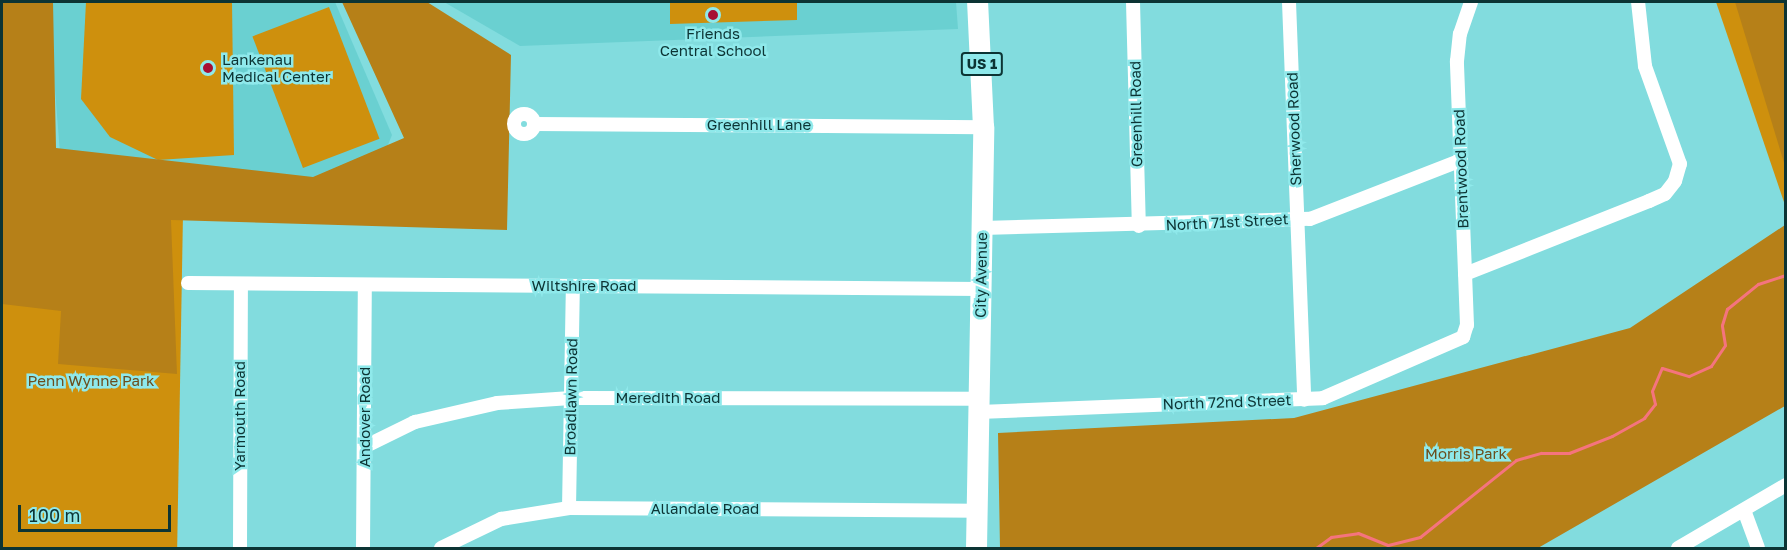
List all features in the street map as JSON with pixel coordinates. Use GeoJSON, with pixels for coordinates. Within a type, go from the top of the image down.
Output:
{"type":"FeatureCollection","features":[{"type":"Feature","properties":{"kind":"highway","name":"City Avenue"},"geometry":{"type":"LineString","coordinates":[[976,549],[983,127],[977,2]]}},
{"type":"Feature","properties":{"kind":"street","name":"Greenhill Road"},"geometry":{"type":"LineString","coordinates":[[1133,2],[1139,226]]}},
{"type":"Feature","properties":{"kind":"street","name":"Sherwood Road"},"geometry":{"type":"LineString","coordinates":[[1289,2],[1304,400]]}},
{"type":"Feature","properties":{"kind":"street","name":"Brentwood Road"},"geometry":{"type":"LineString","coordinates":[[1463,337],[1467,325],[1457,61],[1460,34],[1471,2]]}},
{"type":"Feature","properties":{"kind":"street"},"geometry":{"type":"LineString","coordinates":[[1465,274],[1665,194],[1675,181],[1678,157],[1645,66],[1638,2]]}},
{"type":"Feature","properties":{"kind":"street","name":"Greenhill Lane"},"geometry":{"type":"LineString","coordinates":[[534,124],[983,127]]}},
{"type":"Feature","properties":{"kind":"street","name":"North 71st Street"},"geometry":{"type":"LineString","coordinates":[[982,228],[1139,226],[1310,219],[1461,160]]}},
{"type":"Feature","properties":{"kind":"street","name":"Wiltshire Road"},"geometry":{"type":"LineString","coordinates":[[188,283],[981,289]]}},
{"type":"Feature","properties":{"kind":"street","name":"Yarmouth Road"},"geometry":{"type":"LineString","coordinates":[[240,549],[241,284]]}},
{"type":"Feature","properties":{"kind":"street","name":"Andover Road"},"geometry":{"type":"LineString","coordinates":[[363,549],[366,446],[364,285]]}},
{"type":"Feature","properties":{"kind":"street","name":"Broadlawn Road"},"geometry":{"type":"LineString","coordinates":[[569,508],[573,286]]}},
{"type":"Feature","properties":{"kind":"street","name":"North 72nd Street"},"geometry":{"type":"LineString","coordinates":[[979,406],[1323,398],[1463,337]]}},
{"type":"Feature","properties":{"kind":"street","name":"Meredith Road"},"geometry":{"type":"LineString","coordinates":[[366,446],[414,422],[461,409],[570,398],[979,406]]}},
{"type":"Feature","properties":{"kind":"street"},"geometry":{"type":"LineString","coordinates":[[1678,549],[1785,485]]}},
{"type":"Feature","properties":{"kind":"street","name":"Allandale Road"},"geometry":{"type":"LineString","coordinates":[[441,549],[501,519],[569,508],[977,511]]}},
{"type":"Feature","properties":{"kind":"street"},"geometry":{"type":"LineString","coordinates":[[1744,510],[1758,549]]}},
{"type":"Feature","properties":{"kind":"shaded area","name":"Lankenau Medical Center"},"geometry":{"type":"Polygon","coordinates":[[[48,2],[335,2],[392,135],[366,198],[62,178],[48,2]]]}},
{"type":"Feature","properties":{"kind":"shaded area","name":"Friends Central School"},"geometry":{"type":"Polygon","coordinates":[[[444,2],[956,2],[958,29],[520,46],[444,2]]]}},
{"type":"Feature","properties":{"kind":"green space"},"geometry":{"type":"Polygon","coordinates":[[[2,2],[53,2],[56,148],[313,177],[404,138],[342,2],[427,2],[511,55],[507,230],[171,220],[177,374],[58,364],[61,311],[2,304],[2,2]]]}},
{"type":"Feature","properties":{"kind":"green space"},"geometry":{"type":"Polygon","coordinates":[[[86,2],[232,2],[234,155],[158,160],[110,137],[81,99],[86,2]]]}},
{"type":"Feature","properties":{"kind":"green space"},"geometry":{"type":"Polygon","coordinates":[[[670,2],[797,2],[797,20],[670,24],[670,2]]]}},
{"type":"Feature","properties":{"kind":"green space"},"geometry":{"type":"Polygon","coordinates":[[[1716,2],[1785,2],[1785,205],[1716,2]]]}},
{"type":"Feature","properties":{"kind":"green space"},"geometry":{"type":"Polygon","coordinates":[[[1735,2],[1785,2],[1785,166],[1735,2]]]}},
{"type":"Feature","properties":{"kind":"green space"},"geometry":{"type":"Polygon","coordinates":[[[329,7],[380,139],[303,168],[252,36],[329,7]]]}},
{"type":"Feature","properties":{"kind":"green space","name":"Penn Wynne Park"},"geometry":{"type":"Polygon","coordinates":[[[2,212],[183,215],[177,548],[2,548],[2,212]]]}},
{"type":"Feature","properties":{"kind":"green space","name":"Morris Park"},"geometry":{"type":"Polygon","coordinates":[[[1785,225],[1785,406],[1538,548],[1000,548],[998,433],[1294,418],[1630,328],[1785,225]]]}},
{"type":"Feature","properties":{"kind":"waterway"},"geometry":{"type":"LineString","coordinates":[[1316,548],[1331,537],[1358,533],[1388,545],[1420,537],[1516,460],[1541,453],[1569,453],[1612,436],[1644,418],[1655,404],[1652,391],[1662,368],[1689,376],[1711,366],[1725,345],[1722,325],[1727,309],[1758,284],[1786,275]]}},
{"type":"Feature","properties":{"kind":"place","name":"Friends Central School"},"geometry":{"type":"Point","coordinates":[713,15]}},
{"type":"Feature","properties":{"kind":"place","name":"Lankenau Medical Center"},"geometry":{"type":"Point","coordinates":[208,68]}}]}
